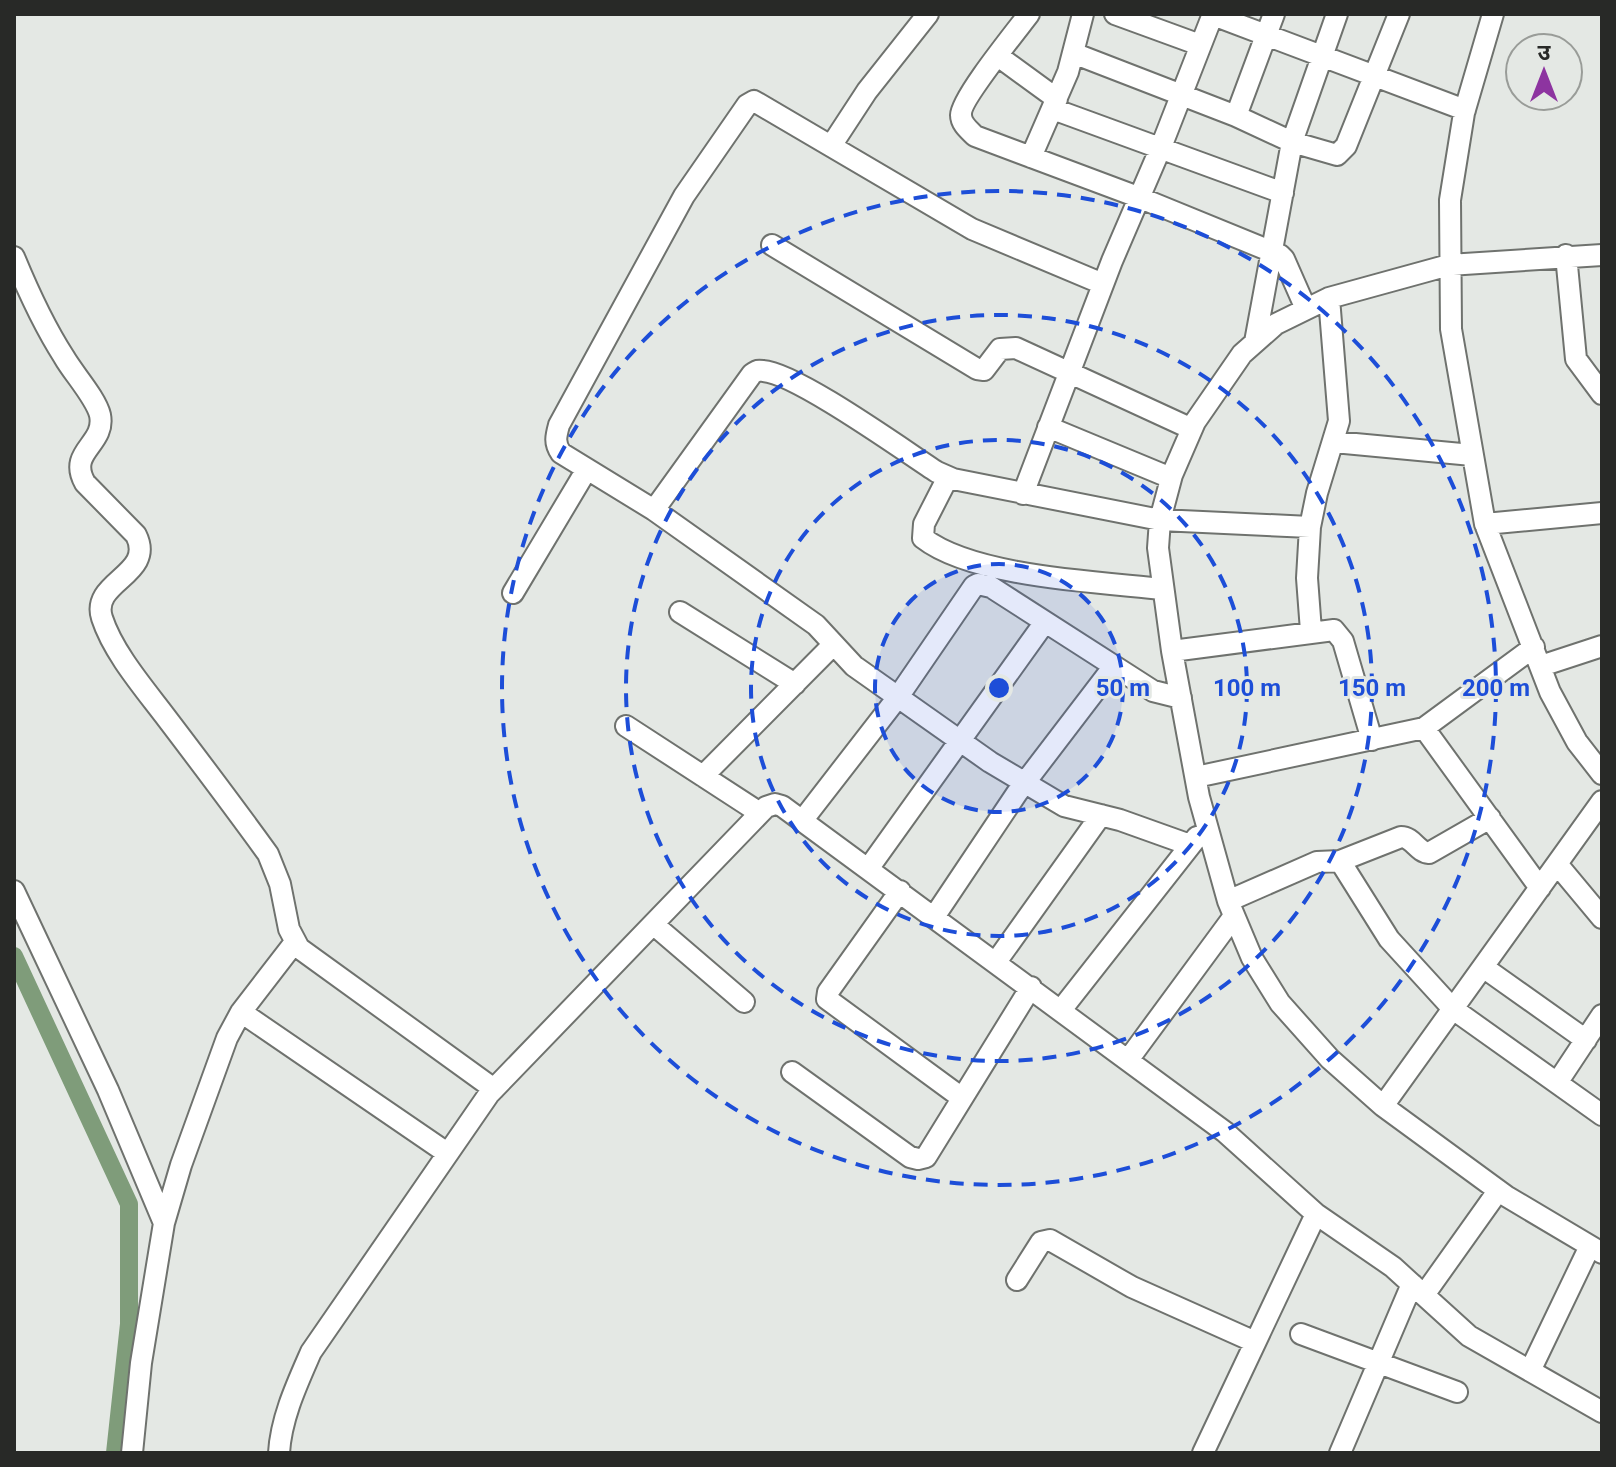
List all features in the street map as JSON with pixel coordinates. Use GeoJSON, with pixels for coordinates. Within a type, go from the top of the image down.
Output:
{"type":"FeatureCollection","features":[{"type":"Feature","properties":{"kind":"street"},"geometry":{"type":"LineString","coordinates":[[831,146],[867,91],[928,14]]}},
{"type":"Feature","properties":{"kind":"street"},"geometry":{"type":"LineString","coordinates":[[1029,14],[966,99],[961,116],[965,126],[975,136],[1272,251],[1284,259],[1306,309]]}},
{"type":"Feature","properties":{"kind":"street"},"geometry":{"type":"LineString","coordinates":[[1031,157],[1055,104],[1083,14]]}},
{"type":"Feature","properties":{"kind":"street"},"geometry":{"type":"LineString","coordinates":[[1115,14],[1200,45]]}},
{"type":"Feature","properties":{"kind":"street"},"geometry":{"type":"LineString","coordinates":[[1023,494],[1103,284],[1213,14],[1465,110]]}},
{"type":"Feature","properties":{"kind":"street"},"geometry":{"type":"LineString","coordinates":[[1236,116],[1274,14]]}},
{"type":"Feature","properties":{"kind":"street"},"geometry":{"type":"LineString","coordinates":[[1255,342],[1292,142],[1337,14]]}},
{"type":"Feature","properties":{"kind":"street"},"geometry":{"type":"LineString","coordinates":[[1073,53],[1236,116],[1292,142],[1329,154],[1340,154],[1346,146],[1399,14]]}},
{"type":"Feature","properties":{"kind":"street"},"geometry":{"type":"LineString","coordinates":[[1485,17],[1450,200],[1451,329],[1485,524],[1550,692],[1577,742],[1602,774]]}},
{"type":"Feature","properties":{"kind":"street"},"geometry":{"type":"LineString","coordinates":[[998,56],[1055,104],[1283,193]]}},
{"type":"Feature","properties":{"kind":"street"},"geometry":{"type":"LineString","coordinates":[[1103,284],[972,229],[754,101],[747,105],[676,209],[555,437],[561,453],[654,510],[816,625],[854,666],[961,742],[1064,806],[1120,820],[1190,845]]}},
{"type":"Feature","properties":{"kind":"street"},"geometry":{"type":"LineString","coordinates":[[772,245],[977,369],[984,370],[1000,349],[1011,348],[1069,371],[1192,429]]}},
{"type":"Feature","properties":{"kind":"street"},"geometry":{"type":"LineString","coordinates":[[1566,255],[1576,359],[1602,394]]}},
{"type":"Feature","properties":{"kind":"street"},"geometry":{"type":"LineString","coordinates":[[1530,1371],[1596,1250],[1498,1191],[1383,1106],[1330,1059],[1280,1003],[1252,958],[1231,908],[1207,824],[1172,651],[1158,548],[1160,520],[1171,478],[1192,429],[1242,354],[1276,324],[1329,298],[1449,265],[1602,255]]}},
{"type":"Feature","properties":{"kind":"street"},"geometry":{"type":"LineString","coordinates":[[14,257],[62,355],[100,416],[98,432],[80,459],[80,475],[136,535],[140,544],[134,567],[102,600],[102,619],[128,667],[268,854],[280,884],[289,929],[299,948],[494,1089]]}},
{"type":"Feature","properties":{"kind":"street"},"geometry":{"type":"LineString","coordinates":[[1311,631],[1307,578],[1310,527],[1339,421],[1329,298]]}},
{"type":"Feature","properties":{"kind":"street"},"geometry":{"type":"LineString","coordinates":[[654,510],[752,374],[759,370],[809,390],[948,477],[1160,520],[1310,527]]}},
{"type":"Feature","properties":{"kind":"street"},"geometry":{"type":"LineString","coordinates":[[1048,427],[1171,478]]}},
{"type":"Feature","properties":{"kind":"street"},"geometry":{"type":"LineString","coordinates":[[1334,442],[1472,455]]}},
{"type":"Feature","properties":{"kind":"street"},"geometry":{"type":"LineString","coordinates":[[513,593],[587,469]]}},
{"type":"Feature","properties":{"kind":"street"},"geometry":{"type":"LineString","coordinates":[[948,477],[924,524],[923,538],[937,549],[970,560],[1047,576],[1163,589]]}},
{"type":"Feature","properties":{"kind":"street"},"geometry":{"type":"LineString","coordinates":[[1485,524],[1602,513]]}},
{"type":"Feature","properties":{"kind":"street"},"geometry":{"type":"LineString","coordinates":[[970,560],[978,584]]}},
{"type":"Feature","properties":{"kind":"street"},"geometry":{"type":"LineString","coordinates":[[802,821],[898,697],[978,584],[991,587],[1153,691],[1181,698]]}},
{"type":"Feature","properties":{"kind":"street"},"geometry":{"type":"LineString","coordinates":[[680,612],[795,684]]}},
{"type":"Feature","properties":{"kind":"street"},"geometry":{"type":"LineString","coordinates":[[868,869],[1045,622]]}},
{"type":"Feature","properties":{"kind":"street"},"geometry":{"type":"LineString","coordinates":[[1172,651],[1327,629],[1340,634],[1372,740]]}},
{"type":"Feature","properties":{"kind":"street"},"geometry":{"type":"LineString","coordinates":[[703,776],[833,645]]}},
{"type":"Feature","properties":{"kind":"street"},"geometry":{"type":"LineString","coordinates":[[1196,777],[1424,728],[1537,656],[1602,646]]}},
{"type":"Feature","properties":{"kind":"street"},"geometry":{"type":"LineString","coordinates":[[934,917],[1025,783],[1114,666]]}},
{"type":"Feature","properties":{"kind":"street"},"geometry":{"type":"LineString","coordinates":[[626,726],[760,813]]}},
{"type":"Feature","properties":{"kind":"street"},"geometry":{"type":"LineString","coordinates":[[1424,728],[1540,888]]}},
{"type":"Feature","properties":{"kind":"street"},"geometry":{"type":"LineString","coordinates":[[1383,1106],[1602,801]]}},
{"type":"Feature","properties":{"kind":"street"},"geometry":{"type":"LineString","coordinates":[[279,1453],[281,1432],[311,1352],[494,1089],[760,813],[775,804],[900,891],[1242,1145],[1316,1214],[1393,1267],[1469,1336],[1602,1412]]}},
{"type":"Feature","properties":{"kind":"street"},"geometry":{"type":"LineString","coordinates":[[996,962],[1101,815]]}},
{"type":"Feature","properties":{"kind":"street"},"geometry":{"type":"LineString","coordinates":[[1128,1060],[1231,908],[1317,862],[1340,861],[1401,837],[1407,837],[1424,853],[1429,853],[1490,818]]}},
{"type":"Feature","properties":{"kind":"street"},"geometry":{"type":"LineString","coordinates":[[1061,1010],[1207,824]]}},
{"type":"Feature","properties":{"kind":"street"},"geometry":{"type":"LineString","coordinates":[[1340,861],[1389,939],[1453,1009],[1557,1083],[1599,1107]]}},
{"type":"Feature","properties":{"kind":"street"},"geometry":{"type":"LineString","coordinates":[[1557,864],[1602,918]]}},
{"type":"Feature","properties":{"kind":"street"},"geometry":{"type":"LineString","coordinates":[[14,891],[108,1090],[164,1223]]}},
{"type":"Feature","properties":{"kind":"street"},"geometry":{"type":"LineString","coordinates":[[900,891],[828,992],[827,999],[962,1098]]}},
{"type":"Feature","properties":{"kind":"street"},"geometry":{"type":"LineString","coordinates":[[653,924],[744,1002]]}},
{"type":"Feature","properties":{"kind":"street"},"geometry":{"type":"LineString","coordinates":[[132,1453],[141,1363],[164,1223],[181,1165],[227,1038],[241,1012],[295,942]]}},
{"type":"Feature","properties":{"kind":"street"},"geometry":{"type":"LineString","coordinates":[[1483,967],[1586,1040]]}},
{"type":"Feature","properties":{"kind":"street"},"geometry":{"type":"LineString","coordinates":[[792,1072],[910,1157],[918,1159],[930,1153],[1031,987]]}},
{"type":"Feature","properties":{"kind":"street"},"geometry":{"type":"LineString","coordinates":[[241,1012],[447,1153]]}},
{"type":"Feature","properties":{"kind":"street"},"geometry":{"type":"LineString","coordinates":[[1557,1083],[1602,1015]]}},
{"type":"Feature","properties":{"kind":"street"},"geometry":{"type":"LineString","coordinates":[[1340,1453],[1378,1362],[1418,1289],[1498,1191]]}},
{"type":"Feature","properties":{"kind":"street"},"geometry":{"type":"LineString","coordinates":[[1203,1453],[1316,1214]]}},
{"type":"Feature","properties":{"kind":"street"},"geometry":{"type":"LineString","coordinates":[[1017,1280],[1041,1242],[1050,1240],[1132,1287],[1255,1342]]}},
{"type":"Feature","properties":{"kind":"street"},"geometry":{"type":"LineString","coordinates":[[1301,1334],[1457,1392]]}},
{"type":"Feature","properties":{"kind":"waterway"},"geometry":{"type":"LineString","coordinates":[[14,956],[129,1204],[129,1324],[115,1453]]}}]}
